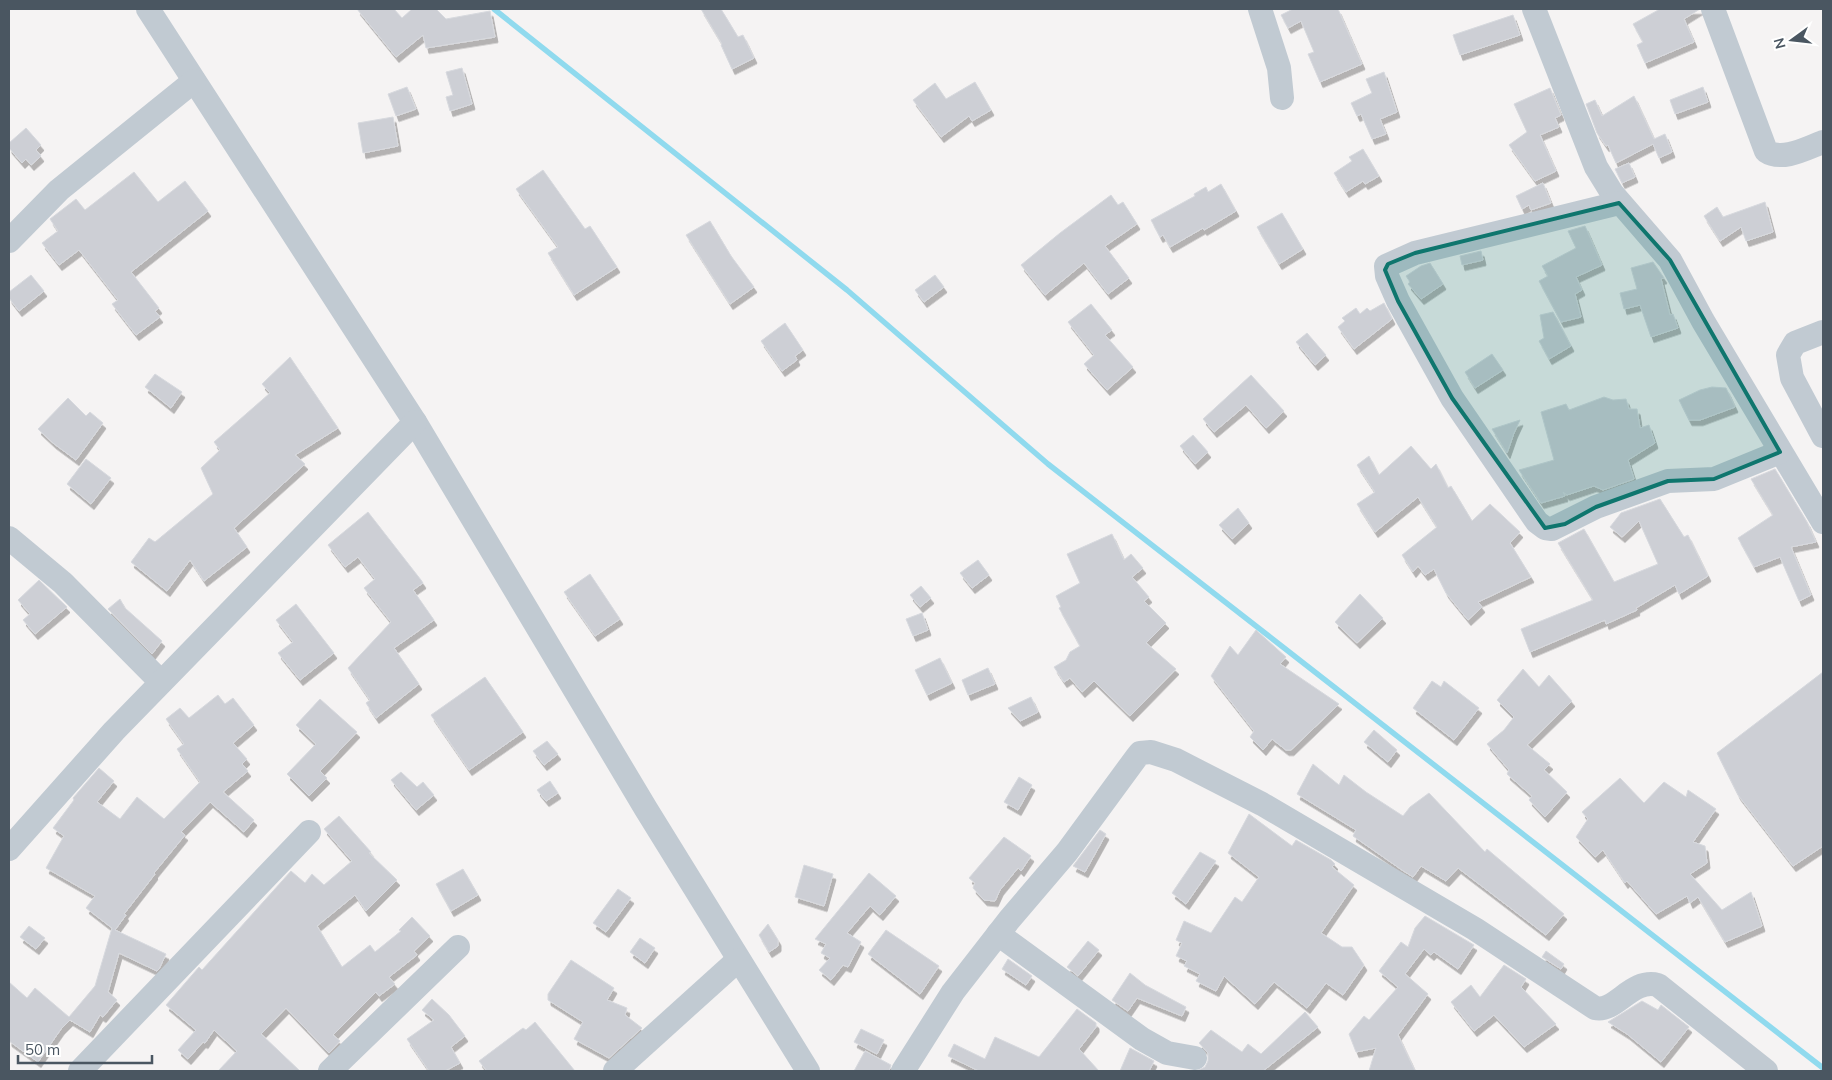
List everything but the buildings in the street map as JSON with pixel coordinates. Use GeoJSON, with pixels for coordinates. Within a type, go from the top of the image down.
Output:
{"type":"FeatureCollection","features":[{"type":"Feature","properties":{"kind":"street"},"geometry":{"type":"LineString","coordinates":[[148,9],[415,422],[738,960],[808,1071]]}},
{"type":"Feature","properties":{"kind":"street"},"geometry":{"type":"LineString","coordinates":[[1260,9],[1279,68],[1282,98]]}},
{"type":"Feature","properties":{"kind":"street"},"geometry":{"type":"LineString","coordinates":[[1534,9],[1596,167],[1619,203],[1670,260],[1780,452],[1800,481],[1823,522]]}},
{"type":"Feature","properties":{"kind":"street"},"geometry":{"type":"LineString","coordinates":[[1713,9],[1762,145],[1766,151],[1772,155],[1783,156],[1823,142]]}},
{"type":"Feature","properties":{"kind":"street"},"geometry":{"type":"LineString","coordinates":[[9,242],[59,190],[194,82]]}},
{"type":"Feature","properties":{"kind":"street"},"geometry":{"type":"LineString","coordinates":[[1619,203],[1415,253],[1386,266],[1389,283],[1452,398],[1537,522],[1545,528],[1552,529],[1596,507],[1668,481],[1714,479],[1780,452]]}},
{"type":"Feature","properties":{"kind":"street"},"geometry":{"type":"LineString","coordinates":[[1823,332],[1794,343],[1788,355],[1792,378],[1823,436]]}},
{"type":"Feature","properties":{"kind":"street"},"geometry":{"type":"LineString","coordinates":[[14,834],[415,422]]}},
{"type":"Feature","properties":{"kind":"street"},"geometry":{"type":"LineString","coordinates":[[9,538],[64,583],[161,682]]}},
{"type":"Feature","properties":{"kind":"street"},"geometry":{"type":"LineString","coordinates":[[903,1071],[953,992],[1066,852],[1136,758],[1144,752],[1154,752],[1176,760],[1262,804],[1475,929],[1595,1008],[1610,1006],[1633,989],[1646,984],[1658,986],[1766,1071]]}},
{"type":"Feature","properties":{"kind":"street"},"geometry":{"type":"LineString","coordinates":[[80,1071],[309,832]]}},
{"type":"Feature","properties":{"kind":"street"},"geometry":{"type":"LineString","coordinates":[[998,934],[1142,1039],[1167,1053],[1195,1058]]}},
{"type":"Feature","properties":{"kind":"street"},"geometry":{"type":"LineString","coordinates":[[330,1071],[458,947]]}},
{"type":"Feature","properties":{"kind":"street"},"geometry":{"type":"LineString","coordinates":[[615,1071],[738,960]]}},
{"type":"Feature","properties":{"kind":"highlighted area"},"geometry":{"type":"Polygon","coordinates":[[[1619,203],[1670,260],[1780,452],[1714,479],[1668,481],[1596,507],[1565,524],[1545,528],[1452,398],[1398,301],[1385,270],[1388,264],[1415,253],[1619,203]]]}},
{"type":"Feature","properties":{"kind":"waterway"},"geometry":{"type":"LineString","coordinates":[[494,9],[847,290],[1048,464],[1823,1068]]}}]}
